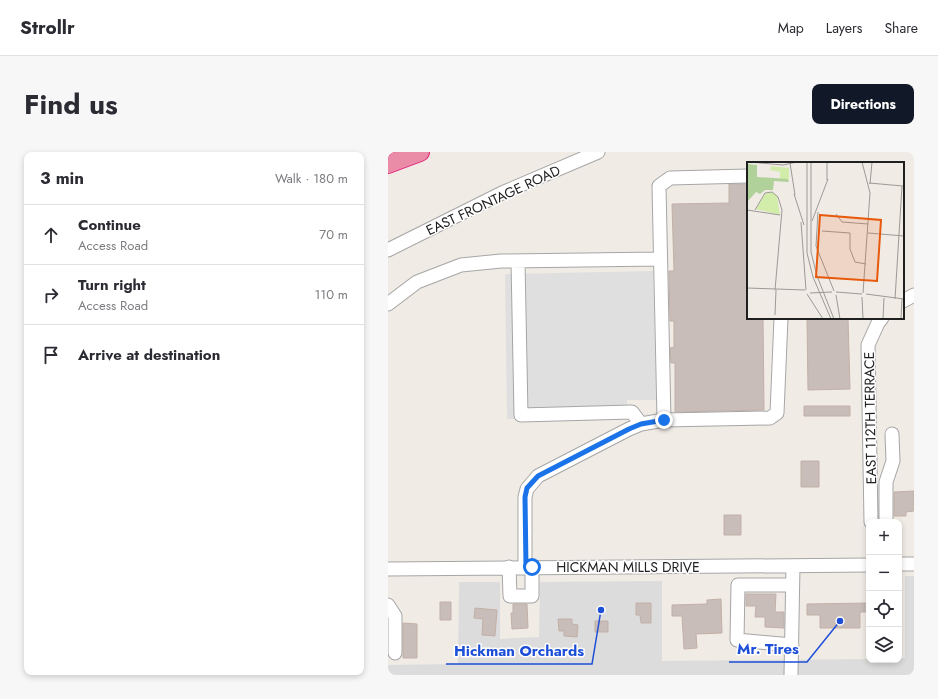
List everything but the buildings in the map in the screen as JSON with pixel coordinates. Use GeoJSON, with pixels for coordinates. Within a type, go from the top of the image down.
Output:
{"type":"FeatureCollection","features":[{"type":"Feature","properties":{"kind":"highway"},"geometry":{"type":"LineString","coordinates":[[388,164],[420,152]]}},
{"type":"Feature","properties":{"kind":"street","name":"EAST FRONTAGE ROAD"},"geometry":{"type":"LineString","coordinates":[[388,250],[502,193],[598,152]]}},
{"type":"Feature","properties":{"kind":"street"},"geometry":{"type":"LineString","coordinates":[[664,420],[659,186],[670,178],[747,176]]}},
{"type":"Feature","properties":{"kind":"street"},"geometry":{"type":"LineString","coordinates":[[388,304],[417,282],[461,264],[518,261],[660,258]]}},
{"type":"Feature","properties":{"kind":"street"},"geometry":{"type":"LineString","coordinates":[[518,261],[521,415],[632,412],[641,424]]}},
{"type":"Feature","properties":{"kind":"street"},"geometry":{"type":"LineString","coordinates":[[904,300],[914,295]]}},
{"type":"Feature","properties":{"kind":"street"},"geometry":{"type":"LineString","coordinates":[[509,567],[510,596],[532,596],[525,497],[527,488],[538,476],[641,424],[664,420],[770,418],[777,413],[781,319]]}},
{"type":"Feature","properties":{"kind":"street","name":"EAST 112TH TERRACE"},"geometry":{"type":"LineString","coordinates":[[871,519],[868,345],[881,319]]}},
{"type":"Feature","properties":{"kind":"street"},"geometry":{"type":"LineString","coordinates":[[886,519],[886,482],[893,461],[892,434]]}},
{"type":"Feature","properties":{"kind":"street"},"geometry":{"type":"LineString","coordinates":[[902,564],[914,564]]}},
{"type":"Feature","properties":{"kind":"street","name":"HICKMAN MILLS DRIVE"},"geometry":{"type":"LineString","coordinates":[[388,569],[866,565]]}},
{"type":"Feature","properties":{"kind":"street"},"geometry":{"type":"LineString","coordinates":[[791,675],[793,566]]}},
{"type":"Feature","properties":{"kind":"street"},"geometry":{"type":"LineString","coordinates":[[792,585],[738,584],[737,640],[792,645]]}},
{"type":"Feature","properties":{"kind":"street"},"geometry":{"type":"LineString","coordinates":[[388,605],[395,616],[394,653]]}},
{"type":"Feature","properties":{"kind":"shaded area"},"geometry":{"type":"Polygon","coordinates":[[[653,271],[656,400],[627,400],[627,417],[507,419],[505,274],[653,271]]]}},
{"type":"Feature","properties":{"kind":"shaded area"},"geometry":{"type":"Polygon","coordinates":[[[905,576],[914,576],[914,675],[388,675],[388,665],[458,664],[459,582],[500,582],[500,639],[539,637],[540,582],[662,581],[662,661],[866,659],[866,663],[902,663],[902,658],[905,658],[905,576]]]}},
{"type":"Feature","properties":{"kind":"place","name":"Hickman Orchards"},"geometry":{"type":"Point","coordinates":[601,610]}},
{"type":"Feature","properties":{"kind":"place","name":"Mr. Tires"},"geometry":{"type":"Point","coordinates":[840,621]}},
{"type":"Feature","properties":{"kind":"route"},"geometry":{"type":"LineString","coordinates":[[532,567],[526,567],[525,535],[525,497],[527,488],[532,482],[538,476],[629,429],[641,424],[664,420]]}}]}
